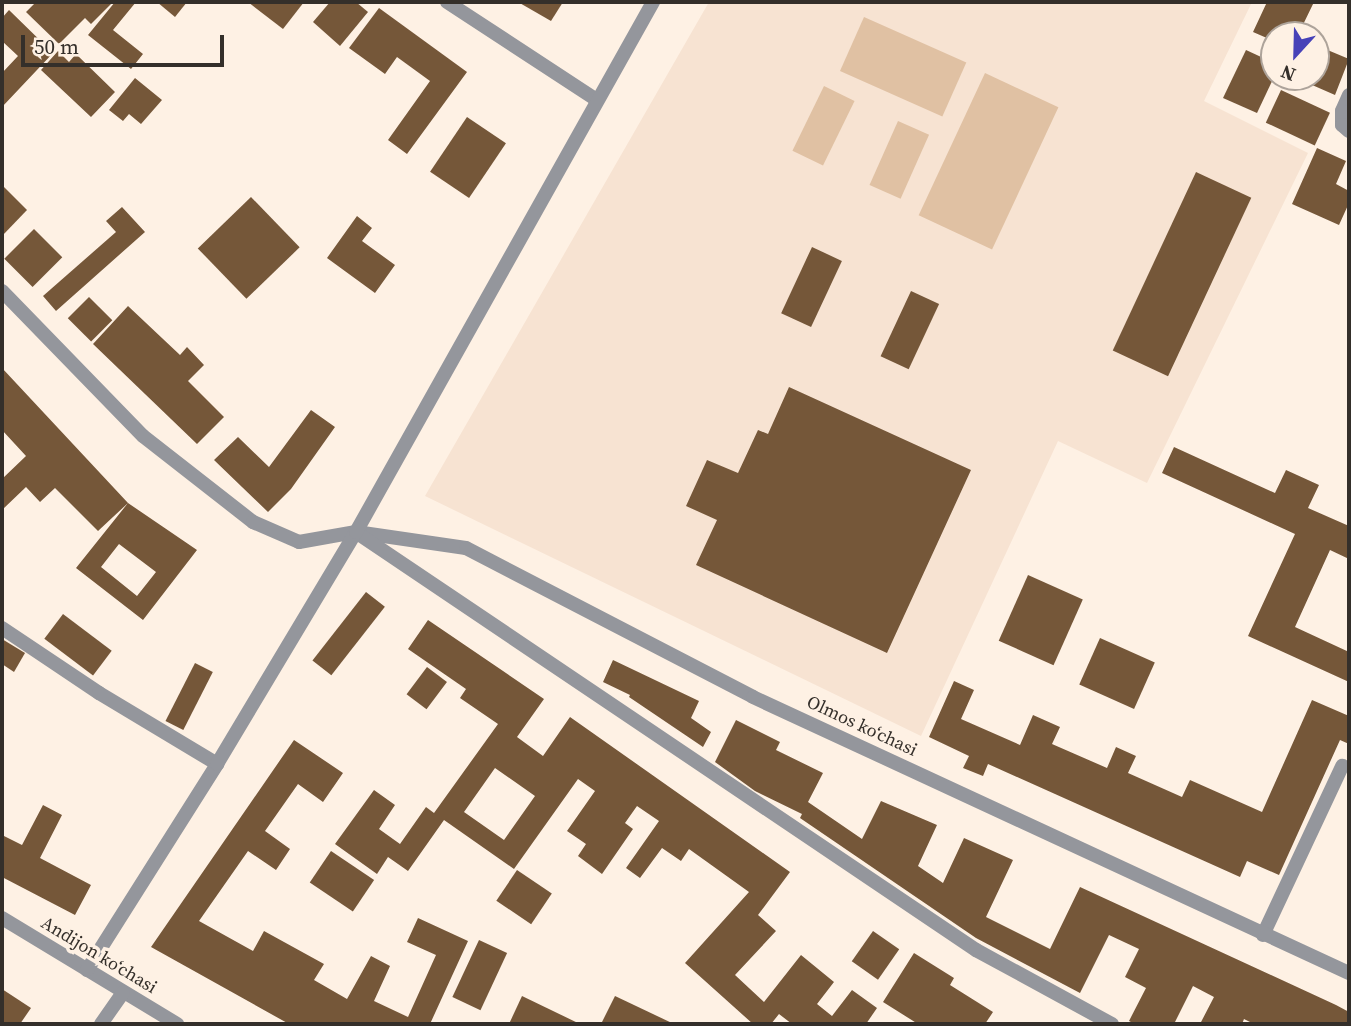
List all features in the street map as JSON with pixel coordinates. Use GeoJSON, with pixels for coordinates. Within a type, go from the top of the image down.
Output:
{"type":"FeatureCollection","features":[{"type":"Feature","properties":{"kind":"street"},"geometry":{"type":"LineString","coordinates":[[447,2],[597,100]]}},
{"type":"Feature","properties":{"kind":"street"},"geometry":{"type":"LineString","coordinates":[[87,970],[216,764],[356,532],[653,2]]}},
{"type":"Feature","properties":{"kind":"street"},"geometry":{"type":"LineString","coordinates":[[1349,95],[1342,125],[1349,131]]}},
{"type":"Feature","properties":{"kind":"street","name":"Olmos koʻchasi"},"geometry":{"type":"LineString","coordinates":[[2,291],[143,436],[253,522],[299,542],[356,532],[466,548],[753,697],[1263,936],[1349,973]]}},
{"type":"Feature","properties":{"kind":"street"},"geometry":{"type":"LineString","coordinates":[[356,532],[976,950],[1112,1024]]}},
{"type":"Feature","properties":{"kind":"street"},"geometry":{"type":"LineString","coordinates":[[2,628],[99,693],[216,764]]}},
{"type":"Feature","properties":{"kind":"street"},"geometry":{"type":"LineString","coordinates":[[1263,936],[1342,766]]}},
{"type":"Feature","properties":{"kind":"street","name":"Andijon koʻchasi"},"geometry":{"type":"LineString","coordinates":[[2,918],[177,1024]]}},
{"type":"Feature","properties":{"kind":"street"},"geometry":{"type":"LineString","coordinates":[[101,1024],[123,993]]}},
{"type":"Feature","properties":{"kind":"shaded area"},"geometry":{"type":"Polygon","coordinates":[[[709,2],[1252,2],[1204,101],[1308,153],[1147,483],[1058,441],[921,736],[425,496],[709,2]]]}},
{"type":"Feature","properties":{"kind":"shaded area"},"geometry":{"type":"Polygon","coordinates":[[[864,17],[966,63],[942,116],[840,71],[864,17]]]}},
{"type":"Feature","properties":{"kind":"shaded area"},"geometry":{"type":"Polygon","coordinates":[[[985,73],[1058,107],[992,250],[919,215],[985,73]]]}},
{"type":"Feature","properties":{"kind":"shaded area"},"geometry":{"type":"Polygon","coordinates":[[[824,86],[855,101],[823,166],[792,151],[824,86]]]}},
{"type":"Feature","properties":{"kind":"shaded area"},"geometry":{"type":"Polygon","coordinates":[[[898,121],[929,135],[901,199],[870,185],[898,121]]]}},
{"type":"Feature","properties":{"kind":"building"},"geometry":{"type":"Polygon","coordinates":[[[36,2],[113,2],[91,24],[85,18],[59,44],[26,12],[36,2]]]}},
{"type":"Feature","properties":{"kind":"building"},"geometry":{"type":"Polygon","coordinates":[[[115,2],[136,2],[113,30],[143,54],[131,69],[88,35],[115,2]]]}},
{"type":"Feature","properties":{"kind":"building"},"geometry":{"type":"Polygon","coordinates":[[[157,2],[187,2],[175,17],[157,2]]]}},
{"type":"Feature","properties":{"kind":"building"},"geometry":{"type":"Polygon","coordinates":[[[248,2],[304,2],[283,29],[248,2]]]}},
{"type":"Feature","properties":{"kind":"building"},"geometry":{"type":"Polygon","coordinates":[[[330,2],[356,2],[368,12],[340,46],[313,22],[330,2]]]}},
{"type":"Feature","properties":{"kind":"building"},"geometry":{"type":"Polygon","coordinates":[[[518,2],[563,2],[551,21],[518,2]]]}},
{"type":"Feature","properties":{"kind":"building"},"geometry":{"type":"Polygon","coordinates":[[[1267,2],[1314,2],[1305,21],[1260,21],[1260,35],[1253,32],[1267,2]]]}},
{"type":"Feature","properties":{"kind":"building"},"geometry":{"type":"Polygon","coordinates":[[[379,8],[467,72],[407,154],[388,140],[430,81],[397,57],[385,74],[349,48],[379,8]]]}},
{"type":"Feature","properties":{"kind":"building"},"geometry":{"type":"Polygon","coordinates":[[[9,10],[53,53],[2,107],[2,73],[18,56],[2,41],[2,18],[9,10]]]}},
{"type":"Feature","properties":{"kind":"building"},"geometry":{"type":"Polygon","coordinates":[[[1246,50],[1260,56],[1260,91],[1267,91],[1257,113],[1223,98],[1246,50]]]}},
{"type":"Feature","properties":{"kind":"building"},"geometry":{"type":"Polygon","coordinates":[[[58,51],[69,62],[76,54],[115,92],[91,117],[41,70],[58,51]]]}},
{"type":"Feature","properties":{"kind":"building"},"geometry":{"type":"Polygon","coordinates":[[[1330,51],[1349,59],[1335,95],[1326,91],[1330,91],[1330,51]]]}},
{"type":"Feature","properties":{"kind":"building"},"geometry":{"type":"Polygon","coordinates":[[[135,78],[162,100],[141,124],[129,114],[123,121],[109,110],[135,78]]]}},
{"type":"Feature","properties":{"kind":"building"},"geometry":{"type":"Polygon","coordinates":[[[1281,91],[1330,113],[1315,145],[1266,123],[1281,91]]]}},
{"type":"Feature","properties":{"kind":"building"},"geometry":{"type":"Polygon","coordinates":[[[467,117],[506,143],[469,198],[430,172],[467,117]]]}},
{"type":"Feature","properties":{"kind":"building"},"geometry":{"type":"Polygon","coordinates":[[[1317,148],[1346,161],[1336,184],[1349,191],[1349,203],[1339,225],[1292,204],[1317,148]]]}},
{"type":"Feature","properties":{"kind":"building"},"geometry":{"type":"Polygon","coordinates":[[[1196,172],[1251,198],[1168,376],[1113,351],[1196,172]]]}},
{"type":"Feature","properties":{"kind":"building"},"geometry":{"type":"Polygon","coordinates":[[[2,185],[27,210],[2,236],[2,185]]]}},
{"type":"Feature","properties":{"kind":"building"},"geometry":{"type":"Polygon","coordinates":[[[251,197],[300,247],[246,299],[198,248],[251,197]]]}},
{"type":"Feature","properties":{"kind":"building"},"geometry":{"type":"Polygon","coordinates":[[[122,207],[145,232],[56,311],[43,296],[116,232],[106,221],[122,207]]]}},
{"type":"Feature","properties":{"kind":"building"},"geometry":{"type":"Polygon","coordinates":[[[357,216],[372,228],[362,241],[395,265],[375,293],[327,258],[357,216]]]}},
{"type":"Feature","properties":{"kind":"building"},"geometry":{"type":"Polygon","coordinates":[[[34,229],[62,257],[33,287],[4,259],[34,229]]]}},
{"type":"Feature","properties":{"kind":"building"},"geometry":{"type":"Polygon","coordinates":[[[812,247],[842,261],[811,327],[781,313],[812,247]]]}},
{"type":"Feature","properties":{"kind":"building"},"geometry":{"type":"Polygon","coordinates":[[[911,291],[939,304],[909,369],[881,356],[911,291]]]}},
{"type":"Feature","properties":{"kind":"building"},"geometry":{"type":"Polygon","coordinates":[[[89,297],[112,320],[91,342],[68,318],[89,297]]]}},
{"type":"Feature","properties":{"kind":"building"},"geometry":{"type":"Polygon","coordinates":[[[128,306],[180,355],[187,347],[204,365],[188,381],[224,417],[197,444],[93,344],[128,306]]]}},
{"type":"Feature","properties":{"kind":"building"},"geometry":{"type":"Polygon","coordinates":[[[2,368],[128,503],[98,531],[55,488],[40,502],[26,487],[2,510],[2,479],[26,456],[2,430],[2,368]]]}},
{"type":"Feature","properties":{"kind":"building"},"geometry":{"type":"Polygon","coordinates":[[[789,387],[971,470],[887,653],[696,565],[717,520],[686,506],[707,460],[738,473],[758,430],[768,434],[789,387]]]}},
{"type":"Feature","properties":{"kind":"building"},"geometry":{"type":"Polygon","coordinates":[[[311,410],[335,427],[291,489],[268,512],[214,460],[238,437],[269,467],[311,410]]]}},
{"type":"Feature","properties":{"kind":"building"},"geometry":{"type":"Polygon","coordinates":[[[1174,447],[1275,493],[1286,470],[1319,485],[1308,508],[1349,526],[1349,559],[1330,550],[1295,627],[1349,652],[1349,682],[1248,636],[1295,534],[1162,473],[1174,447]]]}},
{"type":"Feature","properties":{"kind":"building"},"geometry":{"type":"Polygon","coordinates":[[[128,503],[197,550],[143,620],[76,568],[128,503]],[[119,544],[101,567],[137,596],[156,572],[119,544]]]}},
{"type":"Feature","properties":{"kind":"building"},"geometry":{"type":"Polygon","coordinates":[[[1028,575],[1083,599],[1054,665],[999,641],[1028,575]]]}},
{"type":"Feature","properties":{"kind":"building"},"geometry":{"type":"Polygon","coordinates":[[[366,592],[385,607],[331,675],[312,661],[366,592]]]}},
{"type":"Feature","properties":{"kind":"building"},"geometry":{"type":"Polygon","coordinates":[[[63,614],[112,651],[93,675],[44,639],[63,614]]]}},
{"type":"Feature","properties":{"kind":"building"},"geometry":{"type":"Polygon","coordinates":[[[428,620],[544,699],[517,737],[543,756],[570,717],[790,872],[758,915],[776,931],[735,975],[764,1002],[801,955],[834,982],[817,1004],[832,1016],[852,990],[877,1008],[866,1024],[792,1024],[779,1014],[771,1024],[753,1024],[685,963],[749,892],[689,849],[681,861],[662,848],[640,878],[626,868],[659,821],[637,806],[625,823],[633,829],[602,874],[578,856],[586,844],[567,831],[595,791],[578,779],[514,869],[444,820],[408,871],[388,857],[377,874],[335,844],[374,790],[395,805],[379,829],[400,844],[426,807],[434,813],[498,724],[460,698],[466,689],[408,649],[428,620]],[[495,768],[464,812],[504,840],[535,796],[495,768]]]}},
{"type":"Feature","properties":{"kind":"building"},"geometry":{"type":"Polygon","coordinates":[[[1100,638],[1155,662],[1134,709],[1079,685],[1100,638]]]}},
{"type":"Feature","properties":{"kind":"building"},"geometry":{"type":"Polygon","coordinates":[[[2,639],[25,653],[14,672],[2,664],[2,639]]]}},
{"type":"Feature","properties":{"kind":"building"},"geometry":{"type":"Polygon","coordinates":[[[613,660],[699,701],[691,718],[711,732],[703,747],[629,697],[630,695],[603,682],[613,660]]]}},
{"type":"Feature","properties":{"kind":"building"},"geometry":{"type":"Polygon","coordinates":[[[195,663],[213,672],[183,730],[165,721],[195,663]]]}},
{"type":"Feature","properties":{"kind":"building"},"geometry":{"type":"Polygon","coordinates":[[[427,667],[447,682],[427,709],[407,694],[427,667]]]}},
{"type":"Feature","properties":{"kind":"building"},"geometry":{"type":"Polygon","coordinates":[[[954,681],[974,690],[961,719],[1020,745],[1033,715],[1060,727],[1052,744],[1107,768],[1116,747],[1136,756],[1128,773],[1182,797],[1190,780],[1262,812],[1312,700],[1349,716],[1349,744],[1340,740],[1279,875],[1247,861],[1240,877],[988,764],[983,776],[963,768],[969,756],[929,737],[954,681]]]}},
{"type":"Feature","properties":{"kind":"building"},"geometry":{"type":"Polygon","coordinates":[[[736,720],[780,742],[776,750],[823,773],[808,802],[862,839],[881,801],[937,825],[918,866],[943,883],[964,838],[1013,860],[986,917],[1050,949],[1080,887],[1336,1005],[1349,1012],[1349,1024],[1254,1024],[1244,1019],[1242,1024],[1200,1024],[1214,997],[1193,986],[1174,1024],[1135,1024],[1129,1021],[1146,988],[1125,977],[1139,949],[1109,935],[1080,993],[976,938],[800,818],[802,814],[755,791],[715,762],[736,720]]]}},
{"type":"Feature","properties":{"kind":"building"},"geometry":{"type":"Polygon","coordinates":[[[294,740],[343,773],[323,802],[298,784],[265,831],[290,849],[276,870],[248,851],[199,921],[253,951],[264,931],[324,964],[314,980],[347,999],[371,956],[390,966],[374,1001],[408,1017],[436,955],[407,942],[418,918],[468,941],[430,1024],[289,1024],[151,947],[294,740]]]}},
{"type":"Feature","properties":{"kind":"building"},"geometry":{"type":"Polygon","coordinates":[[[43,805],[62,815],[40,858],[91,885],[75,915],[2,877],[2,835],[22,845],[43,805]]]}},
{"type":"Feature","properties":{"kind":"building"},"geometry":{"type":"Polygon","coordinates":[[[331,851],[374,880],[353,912],[310,883],[331,851]]]}},
{"type":"Feature","properties":{"kind":"building"},"geometry":{"type":"Polygon","coordinates":[[[517,870],[552,893],[531,924],[496,901],[517,870]]]}},
{"type":"Feature","properties":{"kind":"building"},"geometry":{"type":"Polygon","coordinates":[[[873,931],[899,949],[878,980],[852,961],[873,931]]]}},
{"type":"Feature","properties":{"kind":"building"},"geometry":{"type":"Polygon","coordinates":[[[479,940],[507,953],[480,1010],[452,997],[479,940]]]}},
{"type":"Feature","properties":{"kind":"building"},"geometry":{"type":"Polygon","coordinates":[[[914,953],[954,978],[950,985],[993,1012],[985,1024],[918,1024],[883,1002],[914,953]]]}},
{"type":"Feature","properties":{"kind":"building"},"geometry":{"type":"Polygon","coordinates":[[[2,989],[31,1008],[20,1024],[2,1024],[2,989]]]}},
{"type":"Feature","properties":{"kind":"building"},"geometry":{"type":"Polygon","coordinates":[[[522,996],[580,1024],[509,1024],[522,996]]]}},
{"type":"Feature","properties":{"kind":"building"},"geometry":{"type":"Polygon","coordinates":[[[615,996],[674,1024],[601,1024],[615,996]]]}}]}
